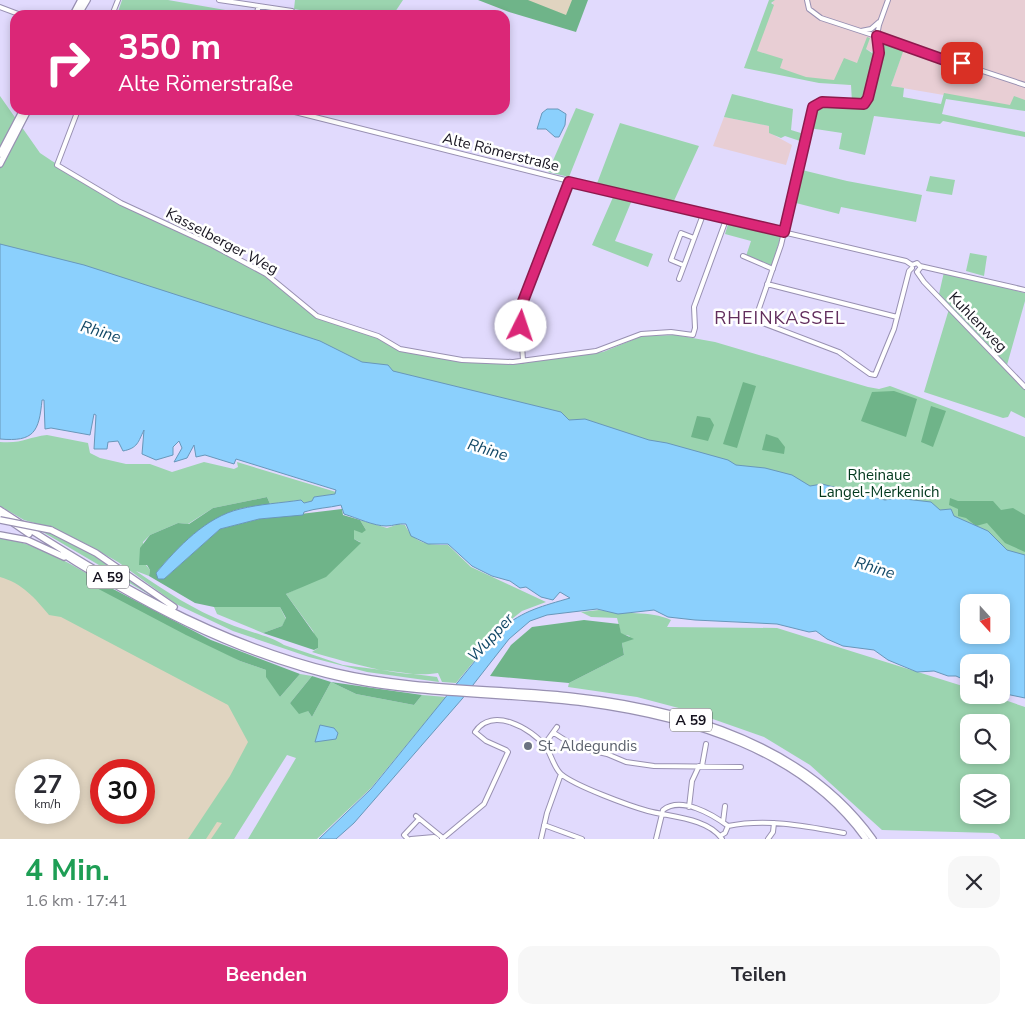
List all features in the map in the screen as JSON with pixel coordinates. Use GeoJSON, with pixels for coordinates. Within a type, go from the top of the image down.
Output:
{"type":"FeatureCollection","features":[{"type":"Feature","properties":{"kind":"highway"},"geometry":{"type":"LineString","coordinates":[[0,154],[20,115]]}},
{"type":"Feature","properties":{"kind":"highway"},"geometry":{"type":"LineString","coordinates":[[0,164],[25,115]]}},
{"type":"Feature","properties":{"kind":"highway","name":"A 59"},"geometry":{"type":"LineString","coordinates":[[0,510],[115,581],[198,624],[277,655],[336,672],[422,688]]}},
{"type":"Feature","properties":{"kind":"highway","name":"A 59"},"geometry":{"type":"LineString","coordinates":[[0,514],[73,561]]}},
{"type":"Feature","properties":{"kind":"highway"},"geometry":{"type":"LineString","coordinates":[[0,520],[51,530],[96,552],[156,596],[222,634]]}},
{"type":"Feature","properties":{"kind":"highway","name":"A 59"},"geometry":{"type":"LineString","coordinates":[[0,535],[27,540],[73,561],[193,626],[285,663],[349,679],[422,688],[567,696],[625,704],[679,716],[742,738],[785,760],[818,782],[850,812],[873,839]]}},
{"type":"Feature","properties":{"kind":"highway","name":"A 59"},"geometry":{"type":"LineString","coordinates":[[494,693],[586,703],[646,713],[730,738],[765,754],[804,778],[841,810],[866,839]]}},
{"type":"Feature","properties":{"kind":"street"},"geometry":{"type":"LineString","coordinates":[[219,0],[286,10]]}},
{"type":"Feature","properties":{"kind":"street"},"geometry":{"type":"LineString","coordinates":[[807,0],[809,9],[814,15],[1025,85]]}},
{"type":"Feature","properties":{"kind":"street"},"geometry":{"type":"LineString","coordinates":[[888,0],[880,21],[877,36],[879,53],[868,98],[864,104],[822,102],[813,107],[784,232],[755,320],[839,352],[870,374],[875,375],[897,317],[912,266]]}},
{"type":"Feature","properties":{"kind":"street"},"geometry":{"type":"LineString","coordinates":[[258,10],[260,6]]}},
{"type":"Feature","properties":{"kind":"street"},"geometry":{"type":"LineString","coordinates":[[859,31],[871,29],[880,21]]}},
{"type":"Feature","properties":{"kind":"street","name":"Kasselberger Weg"},"geometry":{"type":"LineString","coordinates":[[76,115],[57,164],[121,203],[212,245],[266,274],[304,308],[324,319],[378,336],[400,348],[431,356],[480,361],[523,361],[596,351],[641,334],[672,332],[693,335],[695,328],[694,307],[727,217]]}},
{"type":"Feature","properties":{"kind":"street","name":"Alte Römerstraße"},"geometry":{"type":"LineString","coordinates":[[307,115],[569,182],[727,217],[906,261],[918,272]]}},
{"type":"Feature","properties":{"kind":"street"},"geometry":{"type":"LineString","coordinates":[[523,361],[520,309],[569,182]]}},
{"type":"Feature","properties":{"kind":"street"},"geometry":{"type":"LineString","coordinates":[[679,279],[704,212]]}},
{"type":"Feature","properties":{"kind":"street"},"geometry":{"type":"LineString","coordinates":[[684,265],[670,260],[681,233],[694,238]]}},
{"type":"Feature","properties":{"kind":"street"},"geometry":{"type":"LineString","coordinates":[[743,256],[773,269]]}},
{"type":"Feature","properties":{"kind":"street","name":"Alte Römerstraße"},"geometry":{"type":"LineString","coordinates":[[912,266],[918,263],[920,266],[1025,290]]}},
{"type":"Feature","properties":{"kind":"street"},"geometry":{"type":"LineString","coordinates":[[918,272],[920,266]]}},
{"type":"Feature","properties":{"kind":"street","name":"Kuhlenweg"},"geometry":{"type":"LineString","coordinates":[[918,272],[924,282],[1025,387]]}},
{"type":"Feature","properties":{"kind":"street"},"geometry":{"type":"LineString","coordinates":[[767,284],[897,317]]}},
{"type":"Feature","properties":{"kind":"street"},"geometry":{"type":"LineString","coordinates":[[437,839],[434,837],[410,839],[404,835],[417,817],[444,838],[484,804],[508,752],[480,737],[475,732],[489,720],[504,720],[513,723],[544,745],[561,774],[590,790],[661,814],[707,826],[721,837],[725,834],[728,826]]}},
{"type":"Feature","properties":{"kind":"street"},"geometry":{"type":"LineString","coordinates":[[544,745],[557,727]]}},
{"type":"Feature","properties":{"kind":"street"},"geometry":{"type":"LineString","coordinates":[[554,733],[576,747],[607,754],[626,762],[654,766],[741,767]]}},
{"type":"Feature","properties":{"kind":"street"},"geometry":{"type":"LineString","coordinates":[[690,807],[692,781],[701,766],[706,744]]}},
{"type":"Feature","properties":{"kind":"street"},"geometry":{"type":"LineString","coordinates":[[541,839],[561,774]]}},
{"type":"Feature","properties":{"kind":"street"},"geometry":{"type":"LineString","coordinates":[[723,822],[725,806]]}},
{"type":"Feature","properties":{"kind":"street"},"geometry":{"type":"LineString","coordinates":[[656,839],[661,814],[666,808],[690,807],[728,826],[789,823],[844,833]]}},
{"type":"Feature","properties":{"kind":"street"},"geometry":{"type":"LineString","coordinates":[[768,839],[773,832],[774,823]]}},
{"type":"Feature","properties":{"kind":"street"},"geometry":{"type":"LineString","coordinates":[[544,825],[582,839]]}},
{"type":"Feature","properties":{"kind":"shaded area"},"geometry":{"type":"Polygon","coordinates":[[[511,0],[578,0],[569,22],[511,0]]]}},
{"type":"Feature","properties":{"kind":"shaded area"},"geometry":{"type":"Polygon","coordinates":[[[1025,0],[1025,109],[891,86],[906,42],[884,35],[872,52],[866,49],[851,85],[747,68],[773,4],[772,1],[1025,0]]]}},
{"type":"Feature","properties":{"kind":"shaded area"},"geometry":{"type":"Polygon","coordinates":[[[724,117],[770,126],[770,133],[792,145],[786,165],[713,146],[724,117]]]}},
{"type":"Feature","properties":{"kind":"shaded area"},"geometry":{"type":"Polygon","coordinates":[[[0,545],[241,667],[286,745],[234,839],[0,839],[0,545]]]}},
{"type":"Feature","properties":{"kind":"green space"},"geometry":{"type":"Polygon","coordinates":[[[122,0],[168,0],[225,10],[119,10],[122,0]]]}},
{"type":"Feature","properties":{"kind":"green space"},"geometry":{"type":"Polygon","coordinates":[[[295,0],[403,0],[396,10],[294,9],[295,0]]]}},
{"type":"Feature","properties":{"kind":"green space"},"geometry":{"type":"Polygon","coordinates":[[[478,0],[528,0],[566,15],[572,0],[588,0],[576,32],[510,12],[510,10],[504,10],[478,0]]]}},
{"type":"Feature","properties":{"kind":"green space"},"geometry":{"type":"Polygon","coordinates":[[[769,0],[775,0],[771,3],[774,5],[757,51],[783,59],[780,68],[806,77],[834,80],[844,58],[857,63],[867,37],[870,38],[866,49],[872,53],[875,44],[877,56],[864,102],[861,104],[818,100],[852,102],[851,85],[819,83],[744,68],[769,0]]]}},
{"type":"Feature","properties":{"kind":"green space"},"geometry":{"type":"Polygon","coordinates":[[[881,42],[904,49],[891,86],[904,88],[903,97],[941,104],[944,93],[1010,105],[1014,96],[1025,100],[1025,111],[946,99],[942,114],[1025,132],[1025,137],[943,121],[940,124],[874,116],[865,155],[839,149],[842,133],[809,128],[814,109],[819,105],[860,107],[867,104],[882,50],[881,42]]]}},
{"type":"Feature","properties":{"kind":"green space"},"geometry":{"type":"Polygon","coordinates":[[[732,94],[793,109],[791,130],[804,134],[803,142],[785,136],[781,138],[769,133],[769,126],[724,117],[732,94]]]}},
{"type":"Feature","properties":{"kind":"green space","name":"Rheinaue Langel-Merkenich"},"geometry":{"type":"Polygon","coordinates":[[[0,96],[10,110],[10,115],[13,115],[40,153],[52,161],[122,202],[266,275],[314,315],[388,341],[398,349],[444,358],[529,361],[603,352],[642,336],[676,335],[715,342],[868,387],[879,389],[890,386],[1025,437],[1025,628],[1010,612],[1010,594],[960,594],[960,599],[0,319],[0,96]]]}},
{"type":"Feature","properties":{"kind":"green space"},"geometry":{"type":"Polygon","coordinates":[[[576,108],[594,114],[569,177],[548,172],[576,108]]]}},
{"type":"Feature","properties":{"kind":"green space"},"geometry":{"type":"Polygon","coordinates":[[[620,123],[699,146],[673,203],[596,186],[620,123]]]}},
{"type":"Feature","properties":{"kind":"green space"},"geometry":{"type":"Polygon","coordinates":[[[802,170],[847,181],[922,195],[916,222],[841,207],[839,214],[792,202],[799,172],[802,170]]]}},
{"type":"Feature","properties":{"kind":"green space"},"geometry":{"type":"Polygon","coordinates":[[[930,176],[955,180],[952,195],[926,191],[930,176]]]}},
{"type":"Feature","properties":{"kind":"green space"},"geometry":{"type":"Polygon","coordinates":[[[614,195],[632,200],[615,241],[653,254],[648,267],[592,245],[614,195]]]}},
{"type":"Feature","properties":{"kind":"green space","name":"RHEINKASSEL"},"geometry":{"type":"Polygon","coordinates":[[[733,220],[782,232],[772,266],[746,256],[751,241],[725,234],[728,224],[733,220]]]}},
{"type":"Feature","properties":{"kind":"green space"},"geometry":{"type":"Polygon","coordinates":[[[970,253],[987,256],[984,276],[966,271],[970,253]]]}},
{"type":"Feature","properties":{"kind":"green space"},"geometry":{"type":"Polygon","coordinates":[[[944,272],[1025,293],[1025,301],[1007,365],[939,294],[944,272]]]}},
{"type":"Feature","properties":{"kind":"green space"},"geometry":{"type":"Polygon","coordinates":[[[949,309],[1025,390],[1025,418],[1011,411],[1008,417],[1003,418],[924,392],[949,309]]]}},
{"type":"Feature","properties":{"kind":"green space"},"geometry":{"type":"Polygon","coordinates":[[[743,382],[756,386],[737,448],[723,444],[743,382]]]}},
{"type":"Feature","properties":{"kind":"green space"},"geometry":{"type":"Polygon","coordinates":[[[894,391],[917,399],[906,437],[861,421],[872,392],[894,391]]]}},
{"type":"Feature","properties":{"kind":"green space"},"geometry":{"type":"Polygon","coordinates":[[[931,406],[946,411],[933,447],[921,442],[931,406]]]}},
{"type":"Feature","properties":{"kind":"green space"},"geometry":{"type":"Polygon","coordinates":[[[697,416],[710,418],[714,425],[708,441],[691,437],[697,416]]]}},
{"type":"Feature","properties":{"kind":"green space"},"geometry":{"type":"Polygon","coordinates":[[[766,434],[778,438],[785,447],[784,454],[762,450],[766,434]]]}},
{"type":"Feature","properties":{"kind":"green space"},"geometry":{"type":"Polygon","coordinates":[[[47,435],[88,443],[90,453],[100,458],[126,464],[150,464],[172,472],[204,462],[234,469],[238,467],[237,462],[336,492],[335,494],[314,497],[313,501],[304,503],[301,500],[270,504],[267,497],[213,508],[188,524],[178,523],[150,535],[143,542],[146,565],[150,570],[149,576],[136,571],[169,593],[203,612],[234,626],[271,638],[284,645],[343,665],[437,677],[439,682],[367,672],[309,657],[233,631],[176,604],[118,562],[88,545],[52,528],[24,520],[0,506],[0,442],[14,442],[47,435]]]}},
{"type":"Feature","properties":{"kind":"green space"},"geometry":{"type":"Polygon","coordinates":[[[267,497],[270,504],[239,509],[204,527],[173,553],[156,573],[164,579],[220,529],[259,519],[342,509],[343,515],[360,520],[366,530],[362,533],[354,530],[354,539],[361,543],[326,577],[286,594],[318,639],[318,648],[314,650],[263,633],[282,626],[286,618],[280,607],[214,607],[195,603],[149,576],[150,570],[147,565],[139,565],[140,548],[150,535],[178,523],[189,524],[213,508],[267,497]]]}},
{"type":"Feature","properties":{"kind":"green space"},"geometry":{"type":"Polygon","coordinates":[[[950,498],[958,501],[993,501],[1001,510],[1013,508],[1025,515],[1025,552],[1005,543],[987,523],[976,526],[966,518],[958,516],[958,509],[949,505],[950,498]]]}},
{"type":"Feature","properties":{"kind":"green space"},"geometry":{"type":"Polygon","coordinates":[[[360,520],[387,528],[399,524],[405,525],[418,540],[428,544],[448,545],[471,567],[546,602],[522,611],[504,625],[456,683],[442,682],[438,673],[408,674],[391,672],[357,665],[312,652],[318,648],[313,631],[286,594],[301,587],[360,542],[354,539],[354,530],[366,530],[360,520]]]}},
{"type":"Feature","properties":{"kind":"green space"},"geometry":{"type":"Polygon","coordinates":[[[36,528],[67,538],[83,547],[114,567],[155,598],[36,528]]]}},
{"type":"Feature","properties":{"kind":"green space"},"geometry":{"type":"Polygon","coordinates":[[[0,537],[37,548],[60,558],[93,577],[88,580],[240,661],[266,670],[280,697],[300,674],[312,676],[290,703],[308,711],[312,717],[331,682],[356,694],[414,705],[422,695],[446,697],[371,788],[317,839],[248,839],[296,758],[287,755],[234,839],[211,839],[222,823],[217,822],[206,839],[188,839],[230,776],[248,742],[228,705],[61,617],[49,615],[21,587],[0,577],[0,537]]]}},
{"type":"Feature","properties":{"kind":"green space"},"geometry":{"type":"Polygon","coordinates":[[[92,578],[211,640],[300,674],[280,697],[266,677],[266,670],[240,661],[186,635],[89,584],[87,580],[92,578]]]}},
{"type":"Feature","properties":{"kind":"green space"},"geometry":{"type":"Polygon","coordinates":[[[214,607],[280,607],[286,619],[282,626],[263,633],[217,614],[214,607]]]}},
{"type":"Feature","properties":{"kind":"green space"},"geometry":{"type":"Polygon","coordinates":[[[599,610],[654,615],[671,620],[667,627],[777,628],[960,685],[960,704],[1010,704],[1010,702],[1025,707],[1025,839],[1001,839],[993,833],[882,830],[810,765],[764,737],[690,711],[637,697],[568,687],[569,683],[624,655],[622,643],[630,636],[621,634],[617,618],[591,617],[581,612],[599,610]]]}},
{"type":"Feature","properties":{"kind":"green space"},"geometry":{"type":"Polygon","coordinates":[[[584,620],[619,624],[621,633],[634,639],[622,643],[624,655],[569,683],[490,676],[511,645],[532,627],[584,620]]]}},
{"type":"Feature","properties":{"kind":"green space"},"geometry":{"type":"Polygon","coordinates":[[[312,676],[331,682],[312,717],[308,711],[299,714],[290,703],[312,676]]]}},
{"type":"Feature","properties":{"kind":"green space"},"geometry":{"type":"Polygon","coordinates":[[[331,682],[422,695],[414,705],[356,694],[331,682]]]}},
{"type":"Feature","properties":{"kind":"water"},"geometry":{"type":"Polygon","coordinates":[[[547,109],[558,109],[566,114],[565,125],[559,137],[555,137],[546,129],[537,129],[542,113],[547,109]]]}},
{"type":"Feature","properties":{"kind":"water","name":"Rhine"},"geometry":{"type":"Polygon","coordinates":[[[0,244],[84,265],[320,341],[362,362],[388,365],[393,371],[561,412],[569,420],[585,419],[649,440],[667,443],[728,460],[736,465],[765,468],[792,475],[810,486],[822,484],[885,500],[896,498],[931,502],[940,510],[951,509],[954,516],[988,531],[1007,550],[1025,555],[1025,698],[1010,695],[1010,654],[960,654],[960,678],[934,671],[917,672],[888,660],[874,650],[843,646],[827,639],[816,631],[809,632],[777,624],[668,617],[654,610],[618,614],[597,609],[547,615],[530,621],[509,639],[462,699],[354,823],[336,839],[319,839],[371,789],[501,629],[526,613],[570,598],[560,592],[553,600],[541,597],[526,587],[520,588],[510,581],[492,576],[472,566],[448,544],[428,544],[411,536],[406,524],[381,526],[344,514],[341,505],[304,512],[303,515],[259,519],[220,529],[164,579],[158,579],[156,573],[183,543],[204,526],[228,513],[255,506],[301,500],[304,503],[312,501],[314,497],[335,494],[336,490],[236,459],[234,464],[205,455],[196,457],[194,445],[187,458],[174,462],[182,448],[179,441],[173,447],[173,455],[156,460],[142,454],[144,430],[137,444],[128,450],[123,451],[118,441],[108,442],[107,449],[94,449],[96,415],[94,414],[90,435],[51,428],[45,429],[44,400],[42,400],[39,420],[33,433],[20,439],[0,439],[0,244]]]}},
{"type":"Feature","properties":{"kind":"water"},"geometry":{"type":"Polygon","coordinates":[[[320,725],[334,728],[338,733],[336,739],[315,742],[320,725]]]}},
{"type":"Feature","properties":{"kind":"place","name":"St. Aldegundis"},"geometry":{"type":"Point","coordinates":[528,746]}},
{"type":"Feature","properties":{"kind":"district","name":"RHEINKASSEL"},"geometry":{"type":"Point","coordinates":[780,318]}},
{"type":"Feature","properties":{"kind":"route"},"geometry":{"type":"LineString","coordinates":[[521,326],[520,309],[569,182],[702,211],[784,232],[813,107],[815,104],[822,102],[860,105],[866,102],[877,65],[879,53],[877,36],[950,62],[962,63]]}},
{"type":"Feature","properties":{"kind":"water label","name":"Wupper"},"geometry":{"type":"Point","coordinates":[490,637]}}]}
